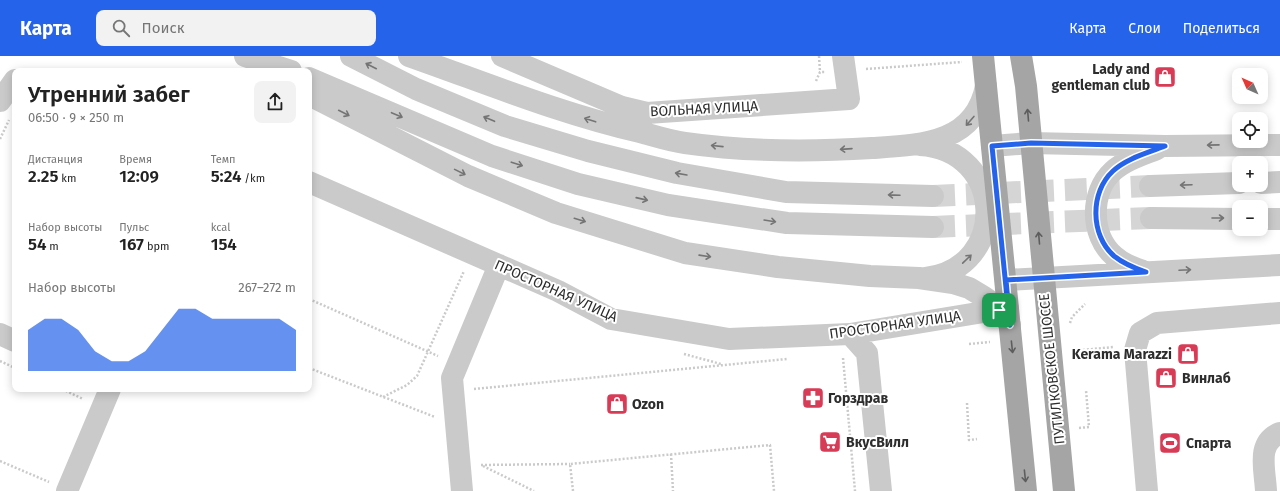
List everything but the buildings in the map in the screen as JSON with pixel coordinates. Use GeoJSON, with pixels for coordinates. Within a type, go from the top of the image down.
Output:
{"type":"FeatureCollection","features":[{"type":"Feature","properties":{"kind":"main road"},"geometry":{"type":"LineString","coordinates":[[983,56],[1006,280],[1006,314],[1026,491]]}},
{"type":"Feature","properties":{"kind":"main road","name":"ПУТИЛКОВСКОЕ ШОССЕ"},"geometry":{"type":"LineString","coordinates":[[1021,56],[1031,143],[1064,491]]}},
{"type":"Feature","properties":{"kind":"street"},"geometry":{"type":"LineString","coordinates":[[233,56],[256,68]]}},
{"type":"Feature","properties":{"kind":"street"},"geometry":{"type":"LineString","coordinates":[[245,56],[282,68]]}},
{"type":"Feature","properties":{"kind":"street"},"geometry":{"type":"LineString","coordinates":[[351,56],[416,89],[505,126],[588,151],[677,173],[786,192],[933,196]]}},
{"type":"Feature","properties":{"kind":"street"},"geometry":{"type":"LineString","coordinates":[[409,56],[593,121],[684,143],[755,150],[820,151],[918,145],[934,146],[947,150],[970,166],[978,177],[984,190],[987,218],[979,244],[966,260],[948,272],[919,278]]}},
{"type":"Feature","properties":{"kind":"street","name":"ВОЛЬНАЯ УЛИЦА"},"geometry":{"type":"LineString","coordinates":[[502,56],[622,108],[647,113],[849,99],[843,56]]}},
{"type":"Feature","properties":{"kind":"street"},"geometry":{"type":"LineString","coordinates":[[312,79],[492,156],[578,184],[668,205],[787,223],[932,227]]}},
{"type":"Feature","properties":{"kind":"street"},"geometry":{"type":"LineString","coordinates":[[918,145],[950,135],[966,126],[983,103],[986,86]]}},
{"type":"Feature","properties":{"kind":"street"},"geometry":{"type":"LineString","coordinates":[[6,108],[12,89]]}},
{"type":"Feature","properties":{"kind":"street"},"geometry":{"type":"LineString","coordinates":[[312,97],[468,176],[556,213],[685,253],[778,267],[870,276],[919,278],[953,283],[969,288],[984,297],[1006,314]]}},
{"type":"Feature","properties":{"kind":"street"},"geometry":{"type":"LineString","coordinates":[[992,146],[1031,143],[1165,146],[1280,145]]}},
{"type":"Feature","properties":{"kind":"street"},"geometry":{"type":"LineString","coordinates":[[1146,272],[1127,266],[1112,255],[1102,240],[1096,222],[1096,204],[1102,186],[1112,171],[1127,160],[1165,146]]}},
{"type":"Feature","properties":{"kind":"street"},"geometry":{"type":"LineString","coordinates":[[1268,183],[1280,182]]}},
{"type":"Feature","properties":{"kind":"street","name":"ПРОСТОРНАЯ УЛИЦА"},"geometry":{"type":"LineString","coordinates":[[312,183],[558,291],[611,319],[729,339],[850,334],[1006,314]]}},
{"type":"Feature","properties":{"kind":"street"},"geometry":{"type":"LineString","coordinates":[[1150,186],[1232,183]]}},
{"type":"Feature","properties":{"kind":"street"},"geometry":{"type":"LineString","coordinates":[[1150,218],[1232,219]]}},
{"type":"Feature","properties":{"kind":"street"},"geometry":{"type":"LineString","coordinates":[[1268,219],[1280,219]]}},
{"type":"Feature","properties":{"kind":"street"},"geometry":{"type":"LineString","coordinates":[[462,491],[452,378],[500,265]]}},
{"type":"Feature","properties":{"kind":"street"},"geometry":{"type":"LineString","coordinates":[[1006,280],[1280,265]]}},
{"type":"Feature","properties":{"kind":"street"},"geometry":{"type":"LineString","coordinates":[[1147,491],[1135,350],[1140,334],[1156,323],[1280,312]]}},
{"type":"Feature","properties":{"kind":"street"},"geometry":{"type":"LineString","coordinates":[[0,334],[12,340]]}},
{"type":"Feature","properties":{"kind":"street"},"geometry":{"type":"LineString","coordinates":[[850,334],[867,353],[881,491]]}},
{"type":"Feature","properties":{"kind":"street"},"geometry":{"type":"LineString","coordinates":[[68,491],[109,392]]}},
{"type":"Feature","properties":{"kind":"street"},"geometry":{"type":"LineString","coordinates":[[1266,491],[1263,451],[1267,440],[1280,433]]}},
{"type":"Feature","properties":{"kind":"path"},"geometry":{"type":"LineString","coordinates":[[819,56],[820,72]]}},
{"type":"Feature","properties":{"kind":"path"},"geometry":{"type":"LineString","coordinates":[[0,139],[6,108]]}},
{"type":"Feature","properties":{"kind":"path"},"geometry":{"type":"LineString","coordinates":[[383,397],[407,385],[417,376],[465,269]]}},
{"type":"Feature","properties":{"kind":"path"},"geometry":{"type":"LineString","coordinates":[[312,300],[429,351],[444,359]]}},
{"type":"Feature","properties":{"kind":"path"},"geometry":{"type":"LineString","coordinates":[[969,344],[994,342]]}},
{"type":"Feature","properties":{"kind":"path"},"geometry":{"type":"LineString","coordinates":[[1071,351],[1111,347]]}},
{"type":"Feature","properties":{"kind":"path"},"geometry":{"type":"LineString","coordinates":[[843,355],[855,491]]}},
{"type":"Feature","properties":{"kind":"path"},"geometry":{"type":"LineString","coordinates":[[0,361],[12,367]]}},
{"type":"Feature","properties":{"kind":"path"},"geometry":{"type":"LineString","coordinates":[[474,396],[474,388],[724,364]]}},
{"type":"Feature","properties":{"kind":"path"},"geometry":{"type":"LineString","coordinates":[[312,369],[439,418]]}},
{"type":"Feature","properties":{"kind":"path"},"geometry":{"type":"LineString","coordinates":[[1078,428],[1089,427],[1086,390]]}},
{"type":"Feature","properties":{"kind":"path"},"geometry":{"type":"LineString","coordinates":[[967,403],[970,440],[976,439]]}},
{"type":"Feature","properties":{"kind":"path"},"geometry":{"type":"LineString","coordinates":[[481,465],[570,464],[770,445],[774,491]]}},
{"type":"Feature","properties":{"kind":"path"},"geometry":{"type":"LineString","coordinates":[[671,454],[673,491]]}},
{"type":"Feature","properties":{"kind":"path"},"geometry":{"type":"LineString","coordinates":[[480,458],[482,472]]}},
{"type":"Feature","properties":{"kind":"path"},"geometry":{"type":"LineString","coordinates":[[0,461],[68,491]]}},
{"type":"Feature","properties":{"kind":"path"},"geometry":{"type":"LineString","coordinates":[[570,464],[573,491]]}},
{"type":"Feature","properties":{"kind":"path"},"geometry":{"type":"LineString","coordinates":[[481,465],[534,491]]}},
{"type":"Feature","properties":{"kind":"tunnel"},"geometry":{"type":"LineString","coordinates":[[933,196],[1150,186]]}},
{"type":"Feature","properties":{"kind":"tunnel"},"geometry":{"type":"LineString","coordinates":[[933,227],[1151,218]]}},
{"type":"Feature","properties":{"kind":"place","name":"Lady and gentleman club"},"geometry":{"type":"Point","coordinates":[1165,77]}},
{"type":"Feature","properties":{"kind":"place","name":"Kerama Marazzi"},"geometry":{"type":"Point","coordinates":[1188,354]}},
{"type":"Feature","properties":{"kind":"place","name":"Винлаб"},"geometry":{"type":"Point","coordinates":[1166,378]}},
{"type":"Feature","properties":{"kind":"place","name":"Горздрав"},"geometry":{"type":"Point","coordinates":[813,398]}},
{"type":"Feature","properties":{"kind":"place","name":"Ozon"},"geometry":{"type":"Point","coordinates":[617,404]}},
{"type":"Feature","properties":{"kind":"place","name":"ВкусВилл"},"geometry":{"type":"Point","coordinates":[830,442]}},
{"type":"Feature","properties":{"kind":"place","name":"Спарта"},"geometry":{"type":"Point","coordinates":[1170,443]}},
{"type":"Feature","properties":{"kind":"route"},"geometry":{"type":"LineString","coordinates":[[1031,143],[1072,143],[1165,146],[1127,160],[1112,171],[1102,186],[1096,204],[1096,222],[1102,240],[1112,255],[1127,266],[1146,272],[1006,280],[1010,325],[999,310],[1008,308],[992,146],[1031,143]]}}]}
